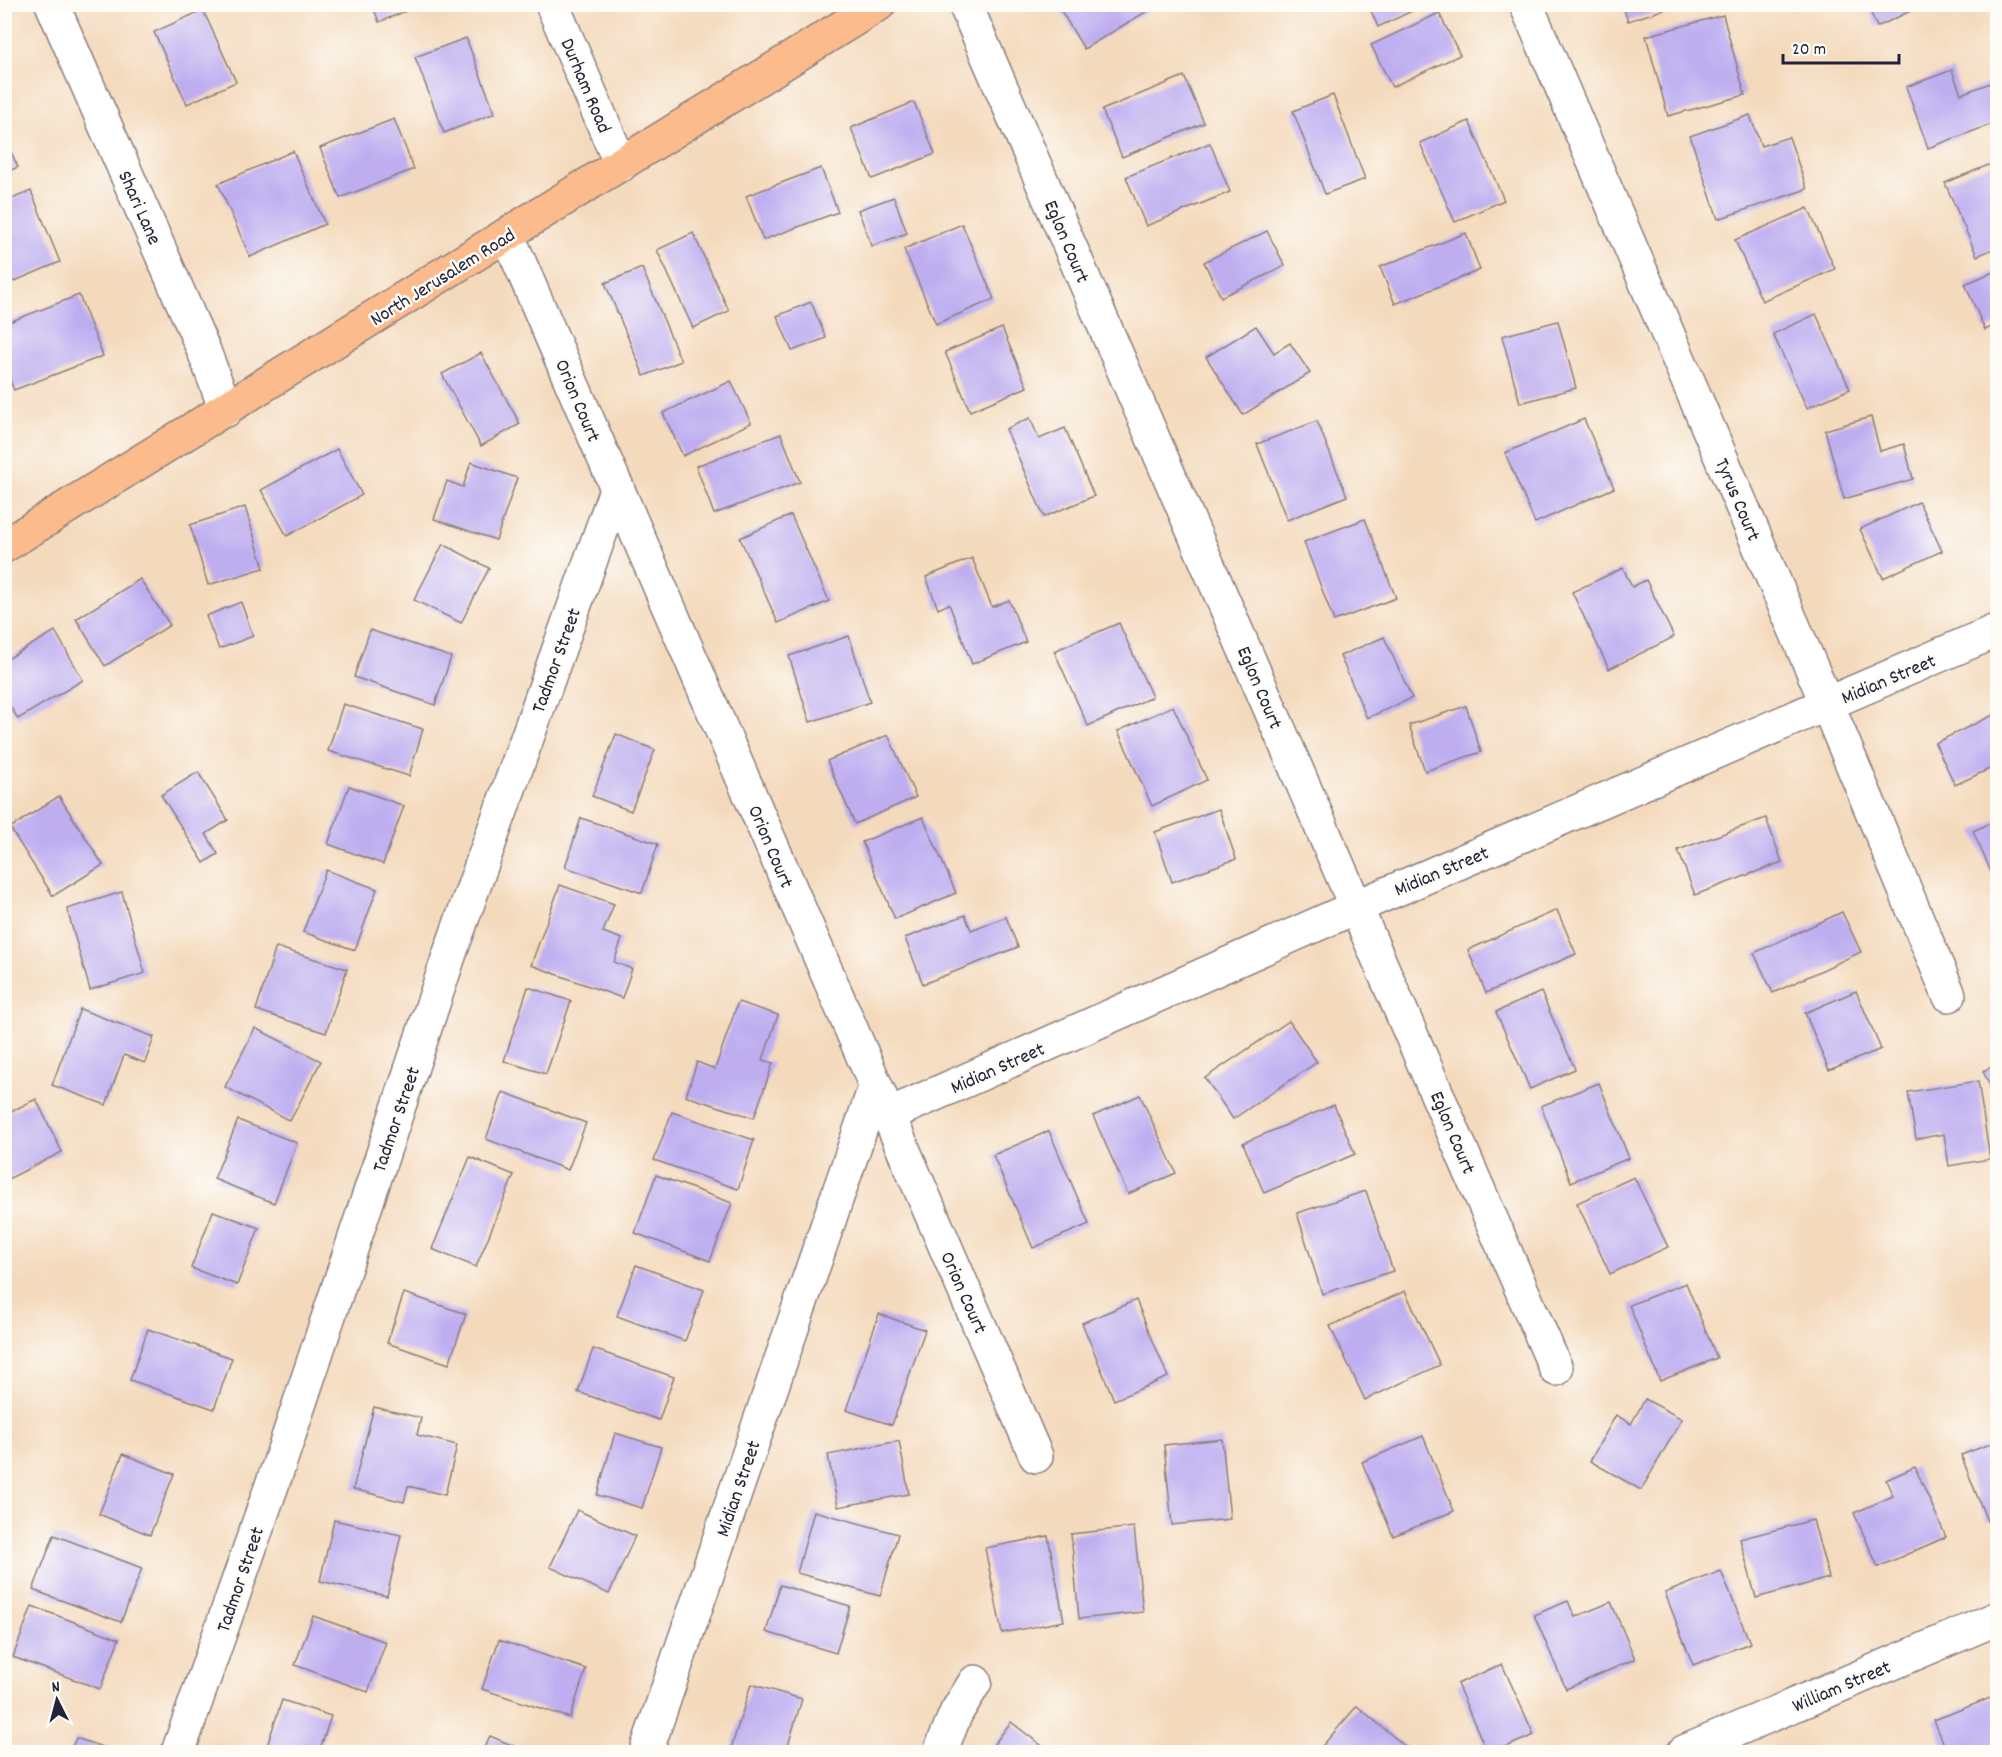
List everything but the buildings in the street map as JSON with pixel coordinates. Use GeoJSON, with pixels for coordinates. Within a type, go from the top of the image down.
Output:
{"type":"FeatureCollection","features":[{"type":"Feature","properties":{"kind":"main road","name":"North Jerusalem Road"},"geometry":{"type":"LineString","coordinates":[[4,546],[508,236],[879,4]]}},
{"type":"Feature","properties":{"kind":"street","name":"Shari Lane"},"geometry":{"type":"LineString","coordinates":[[52,4],[204,351],[226,410]]}},
{"type":"Feature","properties":{"kind":"street","name":"Durham Road"},"geometry":{"type":"LineString","coordinates":[[552,4],[621,165]]}},
{"type":"Feature","properties":{"kind":"street","name":"Eglon Court"},"geometry":{"type":"LineString","coordinates":[[965,4],[1556,1369]]}},
{"type":"Feature","properties":{"kind":"street","name":"Tyrus Court"},"geometry":{"type":"LineString","coordinates":[[1526,4],[1827,704],[1948,996]]}},
{"type":"Feature","properties":{"kind":"street","name":"Orion Court"},"geometry":{"type":"LineString","coordinates":[[508,236],[1036,1456]]}},
{"type":"Feature","properties":{"kind":"street","name":"Tadmor Street"},"geometry":{"type":"LineString","coordinates":[[178,1752],[278,1468],[451,950],[617,487]]}},
{"type":"Feature","properties":{"kind":"street","name":"Midian Street"},"geometry":{"type":"LineString","coordinates":[[646,1752],[881,1101],[1356,907],[1998,630]]}},
{"type":"Feature","properties":{"kind":"street","name":"William Street"},"geometry":{"type":"LineString","coordinates":[[1684,1752],[1998,1618]]}},
{"type":"Feature","properties":{"kind":"street"},"geometry":{"type":"LineString","coordinates":[[940,1752],[956,1713],[975,1682]]}}]}
